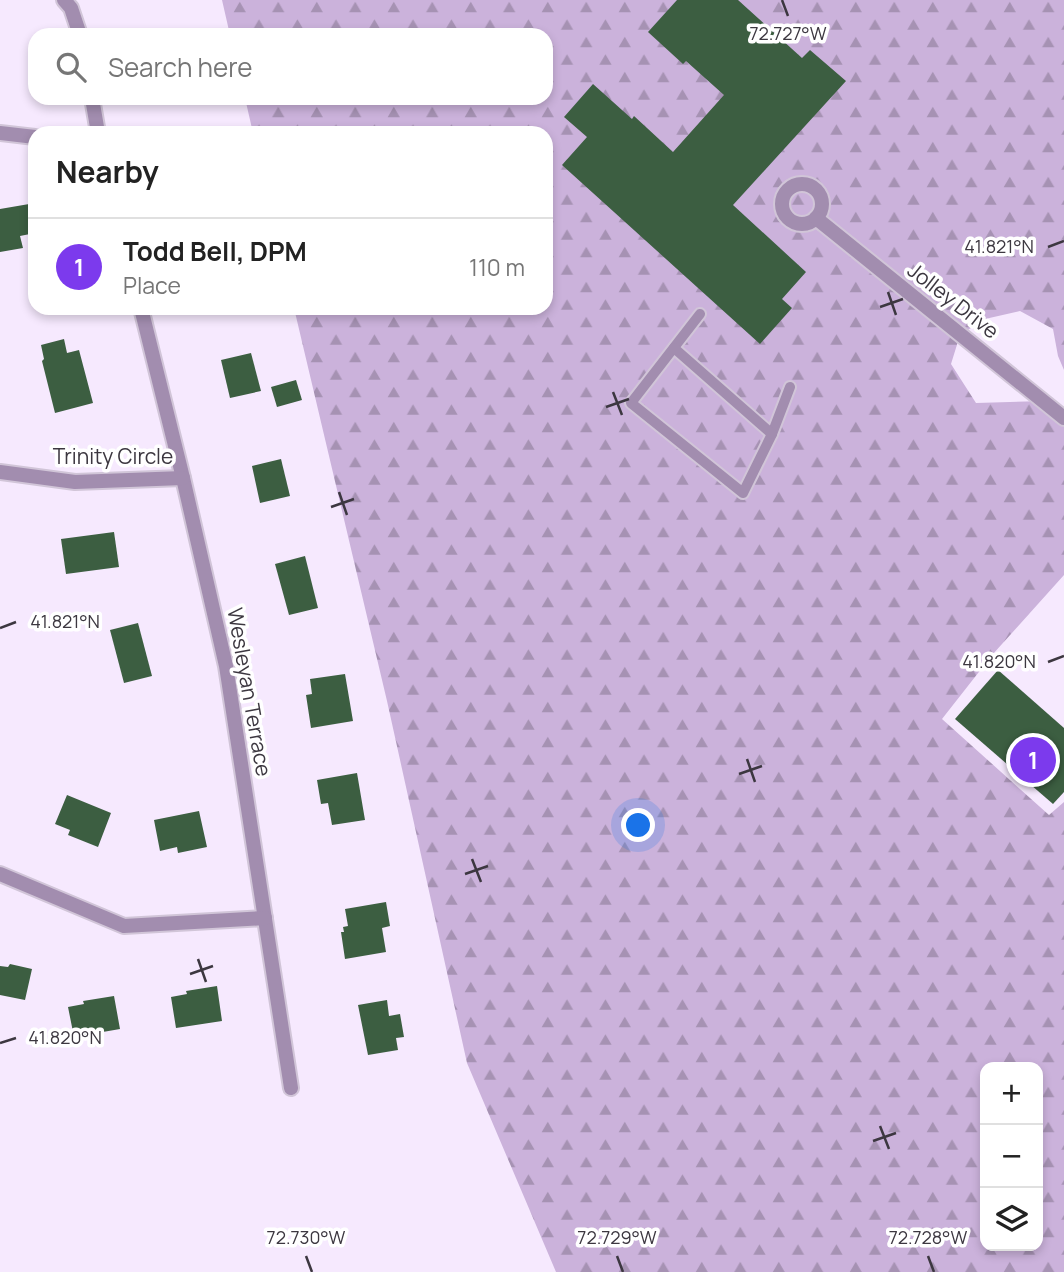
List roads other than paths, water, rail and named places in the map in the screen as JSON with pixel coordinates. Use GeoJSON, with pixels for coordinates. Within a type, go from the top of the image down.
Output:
{"type":"FeatureCollection","features":[{"type":"Feature","properties":{"kind":"street"},"geometry":{"type":"LineString","coordinates":[[64,0],[71,8],[78,28]]}},
{"type":"Feature","properties":{"kind":"street"},"geometry":{"type":"LineString","coordinates":[[93,105],[97,126]]}},
{"type":"Feature","properties":{"kind":"street"},"geometry":{"type":"LineString","coordinates":[[0,133],[28,136]]}},
{"type":"Feature","properties":{"kind":"street","name":"Jolley Drive"},"geometry":{"type":"LineString","coordinates":[[816,218],[1064,418]]}},
{"type":"Feature","properties":{"kind":"street","name":"Wesleyan Terrace"},"geometry":{"type":"LineString","coordinates":[[143,315],[226,666],[291,1088]]}},
{"type":"Feature","properties":{"kind":"street","name":"Trinity Circle"},"geometry":{"type":"LineString","coordinates":[[0,472],[75,482],[183,478]]}},
{"type":"Feature","properties":{"kind":"street"},"geometry":{"type":"LineString","coordinates":[[0,874],[124,926],[265,918]]}},
{"type":"Feature","properties":{"kind":"lane"},"geometry":{"type":"LineString","coordinates":[[700,314],[631,403],[743,493],[772,434],[790,387]]}},
{"type":"Feature","properties":{"kind":"lane"},"geometry":{"type":"LineString","coordinates":[[674,348],[772,434]]}},
{"type":"Feature","properties":{"kind":"place","name":"Todd Bell, DPM"},"geometry":{"type":"Point","coordinates":[1033,760]}}]}
